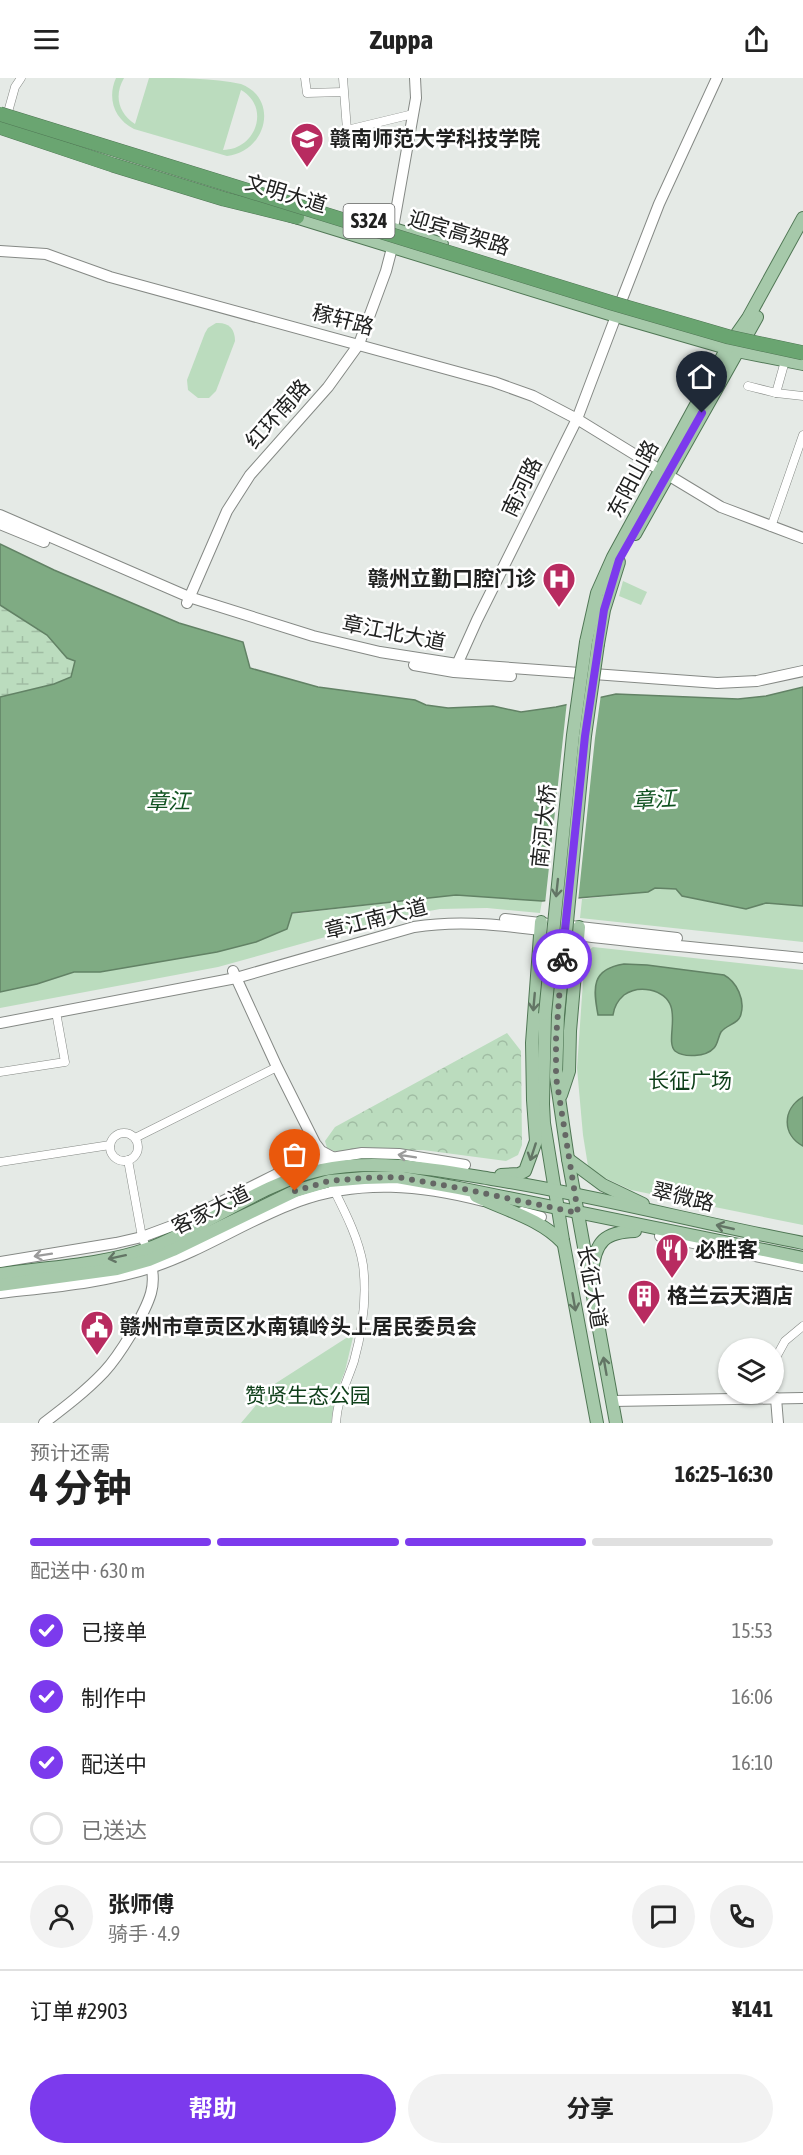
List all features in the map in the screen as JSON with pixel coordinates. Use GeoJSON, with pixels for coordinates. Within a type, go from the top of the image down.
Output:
{"type":"FeatureCollection","features":[{"type":"Feature","properties":{"kind":"highway"},"geometry":{"type":"LineString","coordinates":[[1,119],[113,165],[224,199],[297,217]]}},
{"type":"Feature","properties":{"kind":"highway","name":"迎宾高架路"},"geometry":{"type":"LineString","coordinates":[[1,119],[389,230],[729,337],[803,353]]}},
{"type":"Feature","properties":{"kind":"highway","name":"迎宾高架路"},"geometry":{"type":"LineString","coordinates":[[1,119],[621,313],[803,364]]}},
{"type":"Feature","properties":{"kind":"highway"},"geometry":{"type":"LineString","coordinates":[[389,230],[474,252],[597,292]]}},
{"type":"Feature","properties":{"kind":"main road","name":"文明大道"},"geometry":{"type":"LineString","coordinates":[[1,119],[392,248],[732,350],[785,363],[803,364]]}},
{"type":"Feature","properties":{"kind":"main road","name":"东阳山路"},"geometry":{"type":"LineString","coordinates":[[744,334],[803,218]]}},
{"type":"Feature","properties":{"kind":"main road","name":"东阳山路"},"geometry":{"type":"LineString","coordinates":[[592,643],[619,560],[664,472],[732,350],[744,334],[803,234]]}},
{"type":"Feature","properties":{"kind":"main road"},"geometry":{"type":"LineString","coordinates":[[597,292],[744,334],[803,348]]}},
{"type":"Feature","properties":{"kind":"main road","name":"南河大桥"},"geometry":{"type":"LineString","coordinates":[[552,1015],[585,736],[592,643]]}},
{"type":"Feature","properties":{"kind":"main road"},"geometry":{"type":"LineString","coordinates":[[464,1169],[512,1175],[525,1171],[536,1141],[532,1095],[532,1031],[540,926]]}},
{"type":"Feature","properties":{"kind":"main road"},"geometry":{"type":"LineString","coordinates":[[560,1096],[569,1071],[579,927]]}},
{"type":"Feature","properties":{"kind":"main road","name":"长征大道"},"geometry":{"type":"LineString","coordinates":[[552,1015],[544,1070],[543,1104],[546,1134],[597,1423]]}},
{"type":"Feature","properties":{"kind":"main road","name":"长征大道"},"geometry":{"type":"LineString","coordinates":[[552,1015],[568,1159],[616,1423]]}},
{"type":"Feature","properties":{"kind":"main road"},"geometry":{"type":"LineString","coordinates":[[532,1095],[544,1070]]}},
{"type":"Feature","properties":{"kind":"main road"},"geometry":{"type":"LineString","coordinates":[[534,1118],[546,1134]]}},
{"type":"Feature","properties":{"kind":"main road"},"geometry":{"type":"LineString","coordinates":[[568,1159],[603,1185],[661,1212]]}},
{"type":"Feature","properties":{"kind":"main road","name":"客家大道"},"geometry":{"type":"LineString","coordinates":[[0,1285],[117,1269],[288,1180],[321,1170],[398,1166],[464,1169],[555,1190]]}},
{"type":"Feature","properties":{"kind":"main road","name":"客家大道"},"geometry":{"type":"LineString","coordinates":[[0,1274],[174,1250],[295,1191],[332,1186],[364,1178],[397,1177],[578,1213]]}},
{"type":"Feature","properties":{"kind":"main road"},"geometry":{"type":"LineString","coordinates":[[459,1188],[549,1230],[564,1244]]}},
{"type":"Feature","properties":{"kind":"main road","name":"翠微路"},"geometry":{"type":"LineString","coordinates":[[555,1190],[803,1243]]}},
{"type":"Feature","properties":{"kind":"main road","name":"翠微路"},"geometry":{"type":"LineString","coordinates":[[578,1213],[660,1233],[803,1258]]}},
{"type":"Feature","properties":{"kind":"main road"},"geometry":{"type":"LineString","coordinates":[[591,1286],[594,1258],[607,1237],[618,1231],[660,1233]]}},
{"type":"Feature","properties":{"kind":"street"},"geometry":{"type":"LineString","coordinates":[[1,119],[21,78]]}},
{"type":"Feature","properties":{"kind":"street"},"geometry":{"type":"LineString","coordinates":[[305,78],[307,93],[343,92]]}},
{"type":"Feature","properties":{"kind":"street"},"geometry":{"type":"LineString","coordinates":[[343,78],[347,130],[413,114]]}},
{"type":"Feature","properties":{"kind":"street","name":"红环南路"},"geometry":{"type":"LineString","coordinates":[[188,600],[227,511],[250,475],[328,387],[359,344],[392,248],[389,230],[416,98],[415,78]]}},
{"type":"Feature","properties":{"kind":"street"},"geometry":{"type":"LineString","coordinates":[[622,299],[659,204],[717,78]]}},
{"type":"Feature","properties":{"kind":"street"},"geometry":{"type":"LineString","coordinates":[[9,80],[14,89]]}},
{"type":"Feature","properties":{"kind":"street","name":"稼轩路"},"geometry":{"type":"LineString","coordinates":[[0,251],[46,254],[110,277],[494,382],[533,396],[577,419],[721,507],[803,538]]}},
{"type":"Feature","properties":{"kind":"street","name":"南河路"},"geometry":{"type":"LineString","coordinates":[[455,668],[577,419],[616,316]]}},
{"type":"Feature","properties":{"kind":"street"},"geometry":{"type":"LineString","coordinates":[[776,393],[785,363]]}},
{"type":"Feature","properties":{"kind":"street"},"geometry":{"type":"LineString","coordinates":[[748,386],[776,393],[803,396]]}},
{"type":"Feature","properties":{"kind":"street"},"geometry":{"type":"LineString","coordinates":[[771,527],[803,435]]}},
{"type":"Feature","properties":{"kind":"street","name":"章江北大道"},"geometry":{"type":"LineString","coordinates":[[0,515],[188,600]]}},
{"type":"Feature","properties":{"kind":"street","name":"章江北大道"},"geometry":{"type":"LineString","coordinates":[[0,524],[188,600],[311,642],[379,659],[455,668],[719,687],[757,686],[803,676]]}},
{"type":"Feature","properties":{"kind":"street","name":"章江北大道"},"geometry":{"type":"LineString","coordinates":[[455,668],[717,682],[757,681],[803,671]]}},
{"type":"Feature","properties":{"kind":"street","name":"章江南大道"},"geometry":{"type":"LineString","coordinates":[[0,1023],[235,974],[370,933],[438,917],[477,916],[540,926],[803,958]]}},
{"type":"Feature","properties":{"kind":"street","name":"章江南大道"},"geometry":{"type":"LineString","coordinates":[[540,926],[579,927],[803,952]]}},
{"type":"Feature","properties":{"kind":"street"},"geometry":{"type":"LineString","coordinates":[[235,974],[277,1067],[315,1143],[321,1151],[331,1157],[360,1167]]}},
{"type":"Feature","properties":{"kind":"street","name":"章江南大道"},"geometry":{"type":"LineString","coordinates":[[0,1016],[235,974]]}},
{"type":"Feature","properties":{"kind":"street"},"geometry":{"type":"LineString","coordinates":[[0,1072],[64,1062],[56,1012]]}},
{"type":"Feature","properties":{"kind":"street"},"geometry":{"type":"LineString","coordinates":[[135,1138],[277,1067]]}},
{"type":"Feature","properties":{"kind":"street"},"geometry":{"type":"LineString","coordinates":[[126,1133],[135,1138],[138,1144],[137,1152],[128,1160],[116,1158],[111,1153],[110,1145],[118,1134],[126,1133]]}},
{"type":"Feature","properties":{"kind":"street"},"geometry":{"type":"LineString","coordinates":[[298,1177],[309,1161],[315,1143]]}},
{"type":"Feature","properties":{"kind":"street"},"geometry":{"type":"LineString","coordinates":[[0,1162],[110,1145]]}},
{"type":"Feature","properties":{"kind":"street"},"geometry":{"type":"LineString","coordinates":[[0,1293],[113,1278],[148,1253],[177,1224],[285,1170],[309,1161],[362,1153],[399,1154],[464,1169]]}},
{"type":"Feature","properties":{"kind":"street"},"geometry":{"type":"LineString","coordinates":[[44,1423],[90,1386],[114,1359],[136,1324],[151,1294],[148,1253],[128,1160]]}},
{"type":"Feature","properties":{"kind":"street"},"geometry":{"type":"LineString","coordinates":[[332,1186],[347,1188],[402,1186],[461,1196],[541,1217]]}},
{"type":"Feature","properties":{"kind":"street"},"geometry":{"type":"LineString","coordinates":[[332,1186],[357,1246],[363,1264],[364,1282],[362,1321],[354,1362],[341,1393],[336,1423]]}},
{"type":"Feature","properties":{"kind":"street"},"geometry":{"type":"LineString","coordinates":[[660,1233],[803,1266]]}},
{"type":"Feature","properties":{"kind":"street"},"geometry":{"type":"LineString","coordinates":[[0,1262],[117,1243],[148,1253]]}},
{"type":"Feature","properties":{"kind":"street"},"geometry":{"type":"LineString","coordinates":[[784,1343],[803,1326]]}},
{"type":"Feature","properties":{"kind":"street"},"geometry":{"type":"LineString","coordinates":[[784,1397],[803,1398]]}},
{"type":"Feature","properties":{"kind":"street"},"geometry":{"type":"LineString","coordinates":[[612,1401],[718,1398]]}},
{"type":"Feature","properties":{"kind":"street"},"geometry":{"type":"LineString","coordinates":[[776,1404],[778,1423]]}},
{"type":"Feature","properties":{"kind":"green space"},"geometry":{"type":"Polygon","coordinates":[[[116,78],[124,78],[119,91],[119,103],[125,115],[135,124],[149,78],[207,79],[241,84],[253,91],[261,101],[264,112],[263,124],[259,135],[251,145],[227,156],[127,125],[121,120],[114,107],[113,86],[116,78]],[[241,90],[223,150],[244,143],[256,126],[257,116],[250,97],[241,90]]]}},
{"type":"Feature","properties":{"kind":"green space"},"geometry":{"type":"Polygon","coordinates":[[[216,323],[230,327],[235,341],[216,391],[209,398],[198,398],[188,390],[187,380],[205,333],[216,323]]]}},
{"type":"Feature","properties":{"kind":"green space"},"geometry":{"type":"Polygon","coordinates":[[[623,581],[647,592],[641,605],[619,596],[623,581]]]}},
{"type":"Feature","properties":{"kind":"green space"},"geometry":{"type":"Polygon","coordinates":[[[0,605],[47,635],[67,658],[75,661],[72,677],[54,684],[0,697],[0,605]]]}},
{"type":"Feature","properties":{"kind":"green space"},"geometry":{"type":"Polygon","coordinates":[[[655,888],[676,889],[746,909],[766,903],[803,906],[803,942],[580,918],[582,899],[648,892],[655,888]]]}},
{"type":"Feature","properties":{"kind":"green space"},"geometry":{"type":"Polygon","coordinates":[[[455,895],[542,901],[540,913],[487,908],[440,909],[397,917],[218,967],[0,1008],[0,992],[37,984],[74,972],[100,972],[217,952],[256,942],[287,929],[292,914],[455,895]]]}},
{"type":"Feature","properties":{"kind":"green space","name":"长征广场"},"geometry":{"type":"Polygon","coordinates":[[[593,947],[803,970],[803,1225],[631,1190],[605,1178],[588,1166],[577,1068],[585,953],[593,947]]]}},
{"type":"Feature","properties":{"kind":"green space"},"geometry":{"type":"Polygon","coordinates":[[[507,1033],[521,1051],[522,1145],[518,1155],[506,1161],[423,1150],[334,1151],[327,1148],[325,1141],[335,1127],[507,1033]]]}},
{"type":"Feature","properties":{"kind":"green space","name":"赞贤生态公园"},"geometry":{"type":"Polygon","coordinates":[[[354,1333],[345,1371],[335,1396],[331,1423],[241,1423],[273,1385],[354,1333]]]}},
{"type":"Feature","properties":{"kind":"water","name":"章江"},"geometry":{"type":"Polygon","coordinates":[[[0,544],[54,570],[179,623],[243,642],[250,668],[318,687],[415,700],[426,705],[448,708],[493,706],[521,712],[616,694],[738,699],[766,696],[803,687],[803,906],[766,903],[746,909],[682,896],[676,889],[655,888],[648,892],[542,901],[456,895],[292,913],[287,929],[256,942],[217,952],[100,972],[74,972],[37,984],[0,992],[0,697],[54,684],[71,677],[75,661],[67,658],[47,635],[0,605],[0,544]]]}},
{"type":"Feature","properties":{"kind":"water"},"geometry":{"type":"Polygon","coordinates":[[[624,964],[724,975],[733,982],[739,992],[742,1003],[740,1017],[721,1032],[715,1046],[710,1051],[695,1056],[679,1053],[672,1045],[672,1010],[669,1002],[662,995],[650,990],[639,989],[624,995],[619,1000],[613,1015],[598,1015],[595,988],[600,975],[605,970],[624,964]]]}},
{"type":"Feature","properties":{"kind":"water"},"geometry":{"type":"Polygon","coordinates":[[[803,1097],[803,1146],[791,1135],[787,1122],[791,1108],[803,1097]]]}},
{"type":"Feature","properties":{"kind":"pier"},"geometry":{"type":"Polygon","coordinates":[[[601,694],[578,902],[545,904],[567,701],[601,694]]]}},
{"type":"Feature","properties":{"kind":"way so far"},"geometry":{"type":"LineString","coordinates":[[295,1191],[329,1181],[397,1177],[578,1213],[556,1077],[556,1039],[562,959]]}},
{"type":"Feature","properties":{"kind":"place","name":"赣南师范大学科技学院"},"geometry":{"type":"Point","coordinates":[307,168]}},
{"type":"Feature","properties":{"kind":"place","name":"赣州立勤口腔门诊"},"geometry":{"type":"Point","coordinates":[559,608]}},
{"type":"Feature","properties":{"kind":"place","name":"必胜客"},"geometry":{"type":"Point","coordinates":[672,1279]}},
{"type":"Feature","properties":{"kind":"place","name":"格兰云天酒店"},"geometry":{"type":"Point","coordinates":[644,1325]}},
{"type":"Feature","properties":{"kind":"place","name":"赣州市章贡区水南镇岭头上居民委员会"},"geometry":{"type":"Point","coordinates":[97,1356]}},
{"type":"Feature","properties":{"kind":"route"},"geometry":{"type":"LineString","coordinates":[[562,959],[585,736],[604,610],[619,560],[702,413]]}}]}
